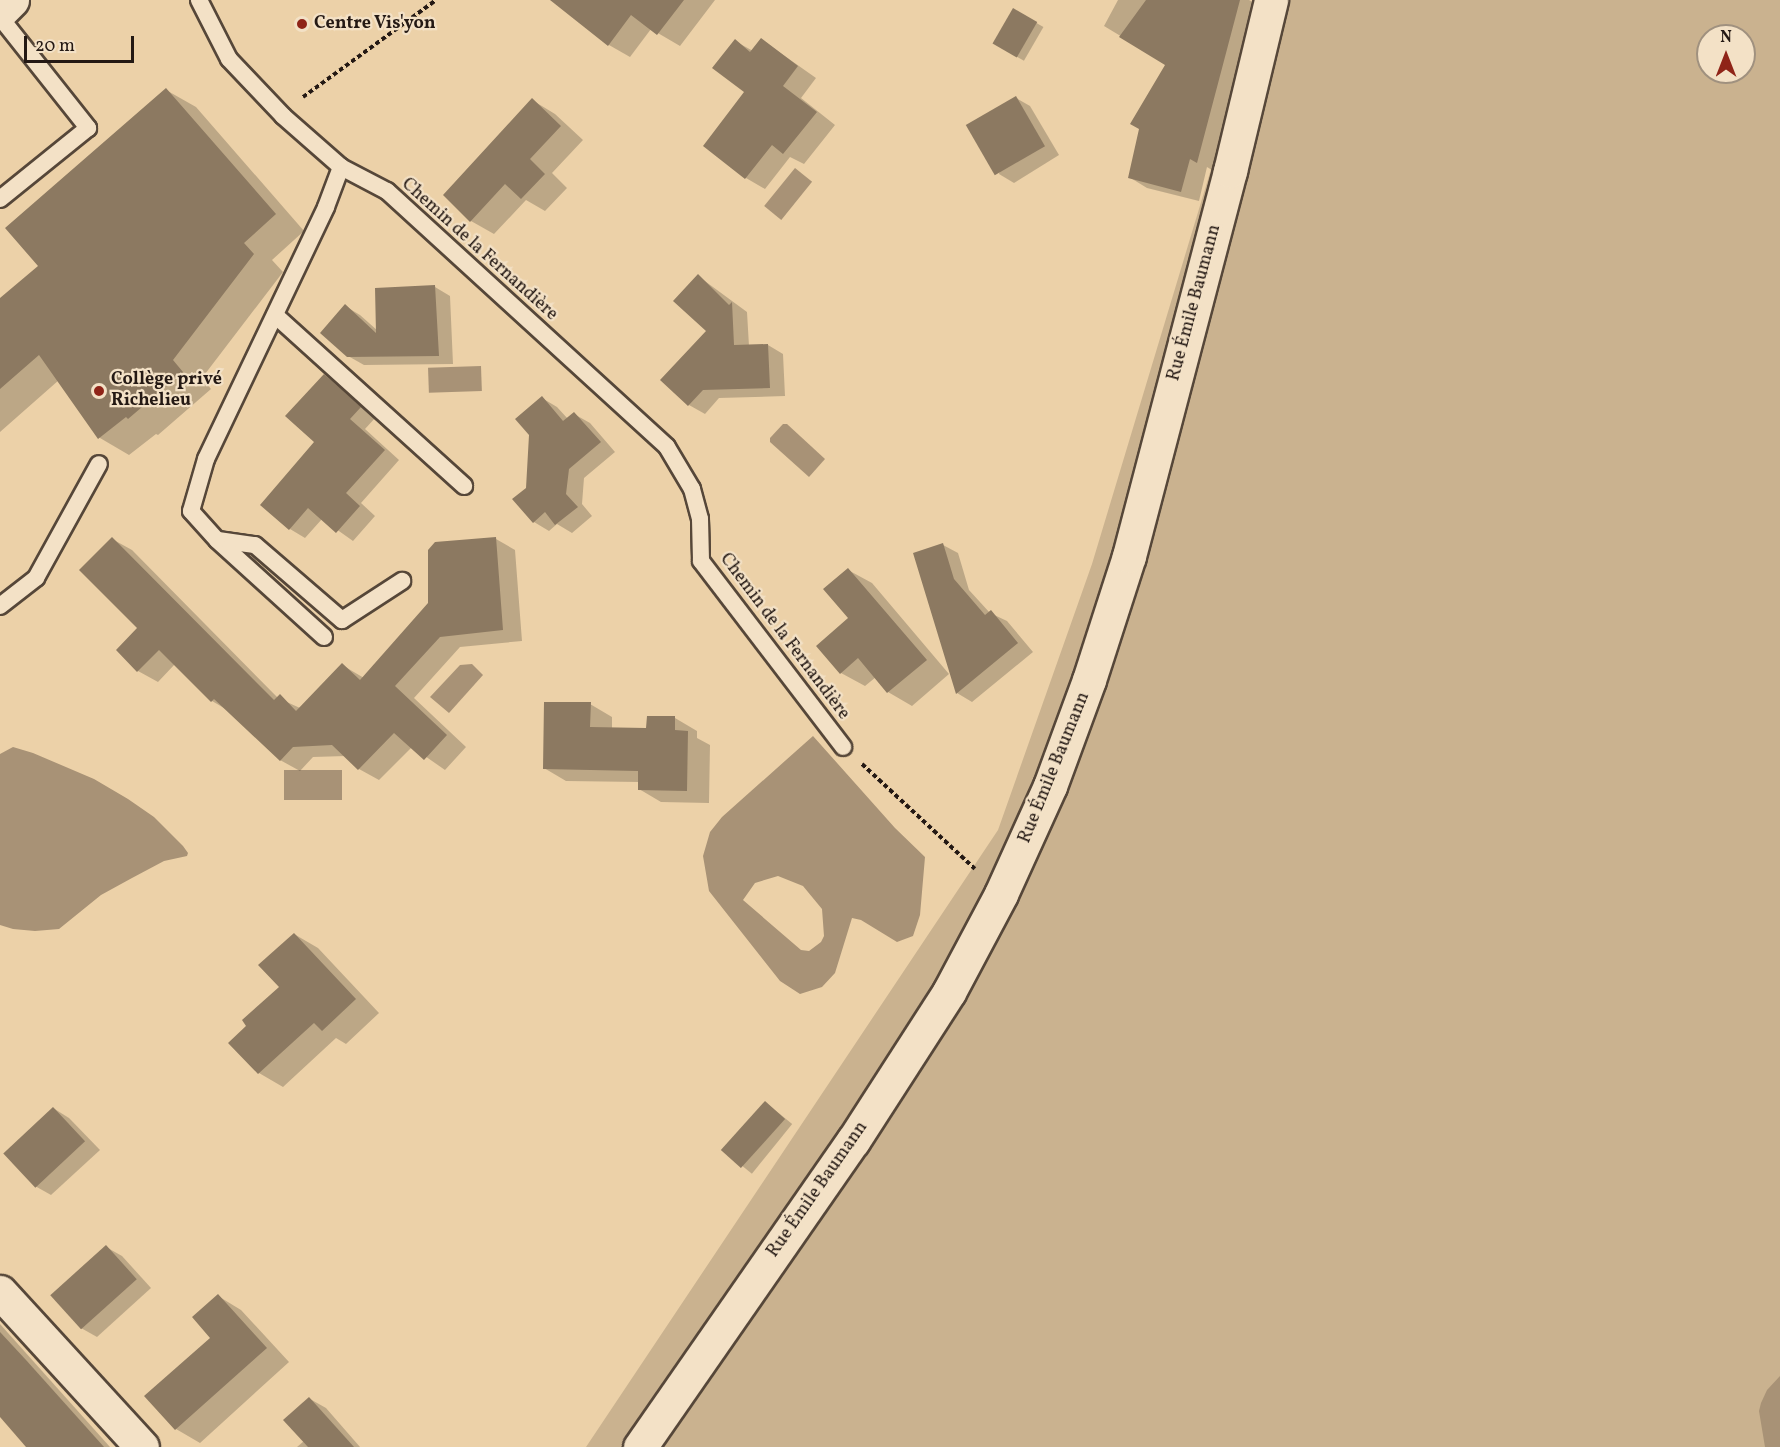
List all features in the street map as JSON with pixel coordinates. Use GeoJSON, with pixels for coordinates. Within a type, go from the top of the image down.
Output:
{"type":"FeatureCollection","features":[{"type":"Feature","properties":{"kind":"street"},"geometry":{"type":"LineString","coordinates":[[0,12],[12,0]]}},
{"type":"Feature","properties":{"kind":"street","name":"Rue Émile Baumann"},"geometry":{"type":"LineString","coordinates":[[640,1447],[853,1141],[949,992],[1001,894],[1050,786],[1089,681],[1129,556],[1227,182],[1271,0]]}},
{"type":"Feature","properties":{"kind":"street"},"geometry":{"type":"LineString","coordinates":[[0,1292],[142,1447]]}},
{"type":"Feature","properties":{"kind":"lane","name":"Chemin de la Fernandière"},"geometry":{"type":"LineString","coordinates":[[199,0],[229,59],[283,116],[341,167],[387,191],[666,447],[693,489],[700,519],[701,561],[843,747]]}},
{"type":"Feature","properties":{"kind":"lane"},"geometry":{"type":"LineString","coordinates":[[0,16],[88,128],[0,199]]}},
{"type":"Feature","properties":{"kind":"lane"},"geometry":{"type":"LineString","coordinates":[[324,637],[217,540],[191,511],[206,459],[326,207],[341,167]]}},
{"type":"Feature","properties":{"kind":"lane"},"geometry":{"type":"LineString","coordinates":[[274,315],[464,486]]}},
{"type":"Feature","properties":{"kind":"lane"},"geometry":{"type":"LineString","coordinates":[[0,606],[36,578],[99,464]]}},
{"type":"Feature","properties":{"kind":"lane"},"geometry":{"type":"LineString","coordinates":[[217,540],[255,545],[342,620],[402,581]]}},
{"type":"Feature","properties":{"kind":"path"},"geometry":{"type":"LineString","coordinates":[[283,116],[314,87],[436,0]]}},
{"type":"Feature","properties":{"kind":"path","name":"Chemin de la Fernandière"},"geometry":{"type":"LineString","coordinates":[[843,747],[1001,894]]}},
{"type":"Feature","properties":{"kind":"shaded area"},"geometry":{"type":"Polygon","coordinates":[[[1262,0],[1780,0],[1780,1447],[586,1447],[998,830],[1092,564],[1262,0]]]}},
{"type":"Feature","properties":{"kind":"shaded area"},"geometry":{"type":"Polygon","coordinates":[[[795,168],[812,182],[781,220],[764,206],[795,168]]]}},
{"type":"Feature","properties":{"kind":"shaded area"},"geometry":{"type":"Polygon","coordinates":[[[481,366],[482,391],[429,393],[428,368],[481,366]]]}},
{"type":"Feature","properties":{"kind":"shaded area"},"geometry":{"type":"Polygon","coordinates":[[[783,424],[787,424],[825,459],[809,477],[770,442],[770,438],[783,424]]]}},
{"type":"Feature","properties":{"kind":"shaded area"},"geometry":{"type":"Polygon","coordinates":[[[472,664],[483,675],[449,713],[430,697],[460,665],[472,664]]]}},
{"type":"Feature","properties":{"kind":"shaded area"},"geometry":{"type":"Polygon","coordinates":[[[813,736],[895,828],[925,857],[920,915],[913,936],[897,942],[861,920],[852,918],[835,973],[822,987],[800,994],[780,981],[709,891],[703,856],[710,832],[722,817],[813,736]],[[778,876],[755,883],[743,900],[801,950],[809,951],[821,942],[824,936],[822,909],[803,886],[778,876]]]}},
{"type":"Feature","properties":{"kind":"shaded area"},"geometry":{"type":"Polygon","coordinates":[[[13,747],[94,779],[128,799],[154,817],[183,846],[188,853],[187,856],[164,861],[101,895],[59,929],[35,931],[0,925],[0,754],[13,747]]]}},
{"type":"Feature","properties":{"kind":"shaded area"},"geometry":{"type":"Polygon","coordinates":[[[284,770],[342,770],[342,800],[284,800],[284,770]]]}},
{"type":"Feature","properties":{"kind":"shaded area"},"geometry":{"type":"Polygon","coordinates":[[[1780,1376],[1780,1447],[1765,1447],[1759,1411],[1767,1390],[1780,1376]]]}},
{"type":"Feature","properties":{"kind":"building"},"geometry":{"type":"Polygon","coordinates":[[[550,0],[684,0],[657,35],[631,15],[608,46],[550,0]]]}},
{"type":"Feature","properties":{"kind":"building"},"geometry":{"type":"Polygon","coordinates":[[[1146,0],[1240,0],[1197,163],[1190,159],[1181,192],[1128,178],[1139,129],[1130,124],[1165,65],[1119,37],[1146,0]]]}},
{"type":"Feature","properties":{"kind":"building"},"geometry":{"type":"Polygon","coordinates":[[[1013,8],[1037,22],[1017,58],[992,44],[1013,8]]]}},
{"type":"Feature","properties":{"kind":"building"},"geometry":{"type":"Polygon","coordinates":[[[761,38],[798,66],[783,86],[817,112],[783,154],[772,145],[745,179],[703,146],[744,92],[712,68],[735,39],[750,52],[761,38]]]}},
{"type":"Feature","properties":{"kind":"building"},"geometry":{"type":"Polygon","coordinates":[[[166,88],[276,214],[244,243],[254,254],[173,360],[183,372],[128,419],[126,417],[98,439],[39,355],[0,389],[0,298],[38,266],[5,228],[166,88]]]}},
{"type":"Feature","properties":{"kind":"building"},"geometry":{"type":"Polygon","coordinates":[[[1016,96],[1045,146],[995,175],[966,125],[1016,96]]]}},
{"type":"Feature","properties":{"kind":"building"},"geometry":{"type":"Polygon","coordinates":[[[532,98],[561,126],[530,159],[545,174],[521,199],[505,184],[470,222],[443,195],[532,98]]]}},
{"type":"Feature","properties":{"kind":"building"},"geometry":{"type":"Polygon","coordinates":[[[698,274],[729,305],[732,302],[734,345],[768,344],[770,388],[703,390],[688,406],[660,380],[706,331],[673,301],[698,274]]]}},
{"type":"Feature","properties":{"kind":"building"},"geometry":{"type":"Polygon","coordinates":[[[435,285],[439,356],[347,357],[320,333],[345,304],[376,333],[375,288],[435,285]]]}},
{"type":"Feature","properties":{"kind":"building"},"geometry":{"type":"Polygon","coordinates":[[[324,374],[361,407],[350,419],[385,450],[346,493],[360,506],[336,533],[308,508],[289,530],[260,505],[314,442],[285,416],[324,374]]]}},
{"type":"Feature","properties":{"kind":"building"},"geometry":{"type":"Polygon","coordinates":[[[542,396],[563,421],[574,412],[601,442],[569,469],[566,494],[578,507],[555,525],[545,512],[533,523],[512,499],[526,488],[529,435],[515,419],[542,396]]]}},
{"type":"Feature","properties":{"kind":"building"},"geometry":{"type":"Polygon","coordinates":[[[112,537],[274,700],[280,694],[296,711],[342,663],[360,680],[428,603],[428,550],[435,542],[496,537],[503,630],[440,637],[395,686],[447,735],[424,760],[394,733],[358,770],[332,745],[293,747],[280,761],[214,699],[211,702],[159,650],[137,672],[116,650],[137,628],[79,570],[112,537]]]}},
{"type":"Feature","properties":{"kind":"building"},"geometry":{"type":"Polygon","coordinates":[[[943,543],[954,579],[985,615],[991,610],[1018,643],[956,694],[913,553],[943,543]]]}},
{"type":"Feature","properties":{"kind":"building"},"geometry":{"type":"Polygon","coordinates":[[[848,568],[927,660],[887,693],[858,658],[840,674],[816,646],[848,618],[823,589],[848,568]]]}},
{"type":"Feature","properties":{"kind":"building"},"geometry":{"type":"Polygon","coordinates":[[[544,702],[591,702],[590,727],[646,728],[647,716],[675,716],[675,730],[688,731],[687,791],[638,790],[638,771],[543,769],[544,702]]]}},
{"type":"Feature","properties":{"kind":"building"},"geometry":{"type":"Polygon","coordinates":[[[294,933],[356,999],[322,1031],[314,1023],[258,1074],[228,1043],[246,1026],[242,1020],[279,987],[258,965],[294,933]]]}},
{"type":"Feature","properties":{"kind":"building"},"geometry":{"type":"Polygon","coordinates":[[[765,1101],[785,1119],[741,1168],[721,1150],[765,1101]]]}},
{"type":"Feature","properties":{"kind":"building"},"geometry":{"type":"Polygon","coordinates":[[[53,1107],[85,1141],[35,1188],[3,1153],[53,1107]]]}},
{"type":"Feature","properties":{"kind":"building"},"geometry":{"type":"Polygon","coordinates":[[[106,1245],[137,1279],[81,1329],[50,1295],[106,1245]]]}},
{"type":"Feature","properties":{"kind":"building"},"geometry":{"type":"Polygon","coordinates":[[[218,1294],[267,1348],[175,1430],[144,1396],[210,1338],[192,1317],[218,1294]]]}},
{"type":"Feature","properties":{"kind":"building"},"geometry":{"type":"Polygon","coordinates":[[[0,1332],[104,1447],[26,1447],[0,1417],[0,1332]]]}},
{"type":"Feature","properties":{"kind":"building"},"geometry":{"type":"Polygon","coordinates":[[[309,1397],[354,1447],[308,1447],[283,1420],[309,1397]]]}},
{"type":"Feature","properties":{"kind":"place","name":"Centre Vis'yon"},"geometry":{"type":"Point","coordinates":[302,24]}},
{"type":"Feature","properties":{"kind":"place","name":"Collège privé Richelieu"},"geometry":{"type":"Point","coordinates":[99,391]}}]}
